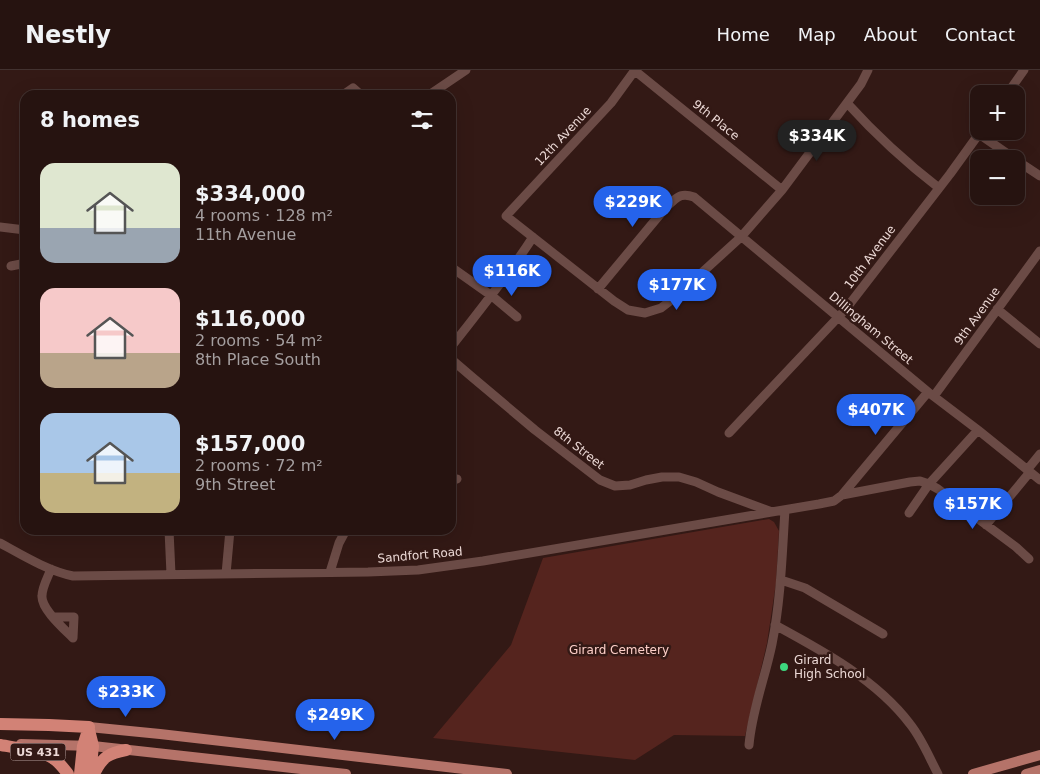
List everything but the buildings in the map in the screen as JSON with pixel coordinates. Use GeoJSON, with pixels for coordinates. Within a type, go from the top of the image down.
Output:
{"type":"FeatureCollection","features":[{"type":"Feature","properties":{"kind":"highway"},"geometry":{"type":"LineString","coordinates":[[0,724],[89,728],[90,774]]}},
{"type":"Feature","properties":{"kind":"highway","name":"US 431"},"geometry":{"type":"LineString","coordinates":[[0,744],[45,754],[59,763],[68,774]]}},
{"type":"Feature","properties":{"kind":"highway"},"geometry":{"type":"LineString","coordinates":[[80,774],[88,746]]}},
{"type":"Feature","properties":{"kind":"highway"},"geometry":{"type":"LineString","coordinates":[[94,774],[107,756],[114,752],[126,750]]}},
{"type":"Feature","properties":{"kind":"main road"},"geometry":{"type":"LineString","coordinates":[[89,728],[160,734],[507,774]]}},
{"type":"Feature","properties":{"kind":"main road"},"geometry":{"type":"LineString","coordinates":[[0,744],[88,746],[346,774]]}},
{"type":"Feature","properties":{"kind":"main road"},"geometry":{"type":"LineString","coordinates":[[973,774],[1038,755],[1040,770],[1026,774]]}},
{"type":"Feature","properties":{"kind":"street"},"geometry":{"type":"LineString","coordinates":[[436,90],[466,70]]}},
{"type":"Feature","properties":{"kind":"street","name":"9th Place"},"geometry":{"type":"LineString","coordinates":[[634,70],[782,190]]}},
{"type":"Feature","properties":{"kind":"street","name":"12th Avenue"},"geometry":{"type":"LineString","coordinates":[[533,237],[506,216],[611,104],[634,70]]}},
{"type":"Feature","properties":{"kind":"street"},"geometry":{"type":"LineString","coordinates":[[456,341],[492,296],[533,237],[598,289],[628,310],[645,313],[661,308],[741,237],[782,190],[861,84],[868,70]]}},
{"type":"Feature","properties":{"kind":"street"},"geometry":{"type":"LineString","coordinates":[[1013,85],[1024,70]]}},
{"type":"Feature","properties":{"kind":"street"},"geometry":{"type":"LineString","coordinates":[[847,103],[875,134],[938,188]]}},
{"type":"Feature","properties":{"kind":"street","name":"10th Avenue"},"geometry":{"type":"LineString","coordinates":[[729,433],[845,310],[975,140]]}},
{"type":"Feature","properties":{"kind":"street"},"geometry":{"type":"LineString","coordinates":[[990,140],[1004,150]]}},
{"type":"Feature","properties":{"kind":"street"},"geometry":{"type":"LineString","coordinates":[[1025,165],[1040,176]]}},
{"type":"Feature","properties":{"kind":"street","name":"Dillingham Street"},"geometry":{"type":"LineString","coordinates":[[598,289],[666,206],[679,196],[686,194],[694,198],[931,394],[1040,480]]}},
{"type":"Feature","properties":{"kind":"street"},"geometry":{"type":"LineString","coordinates":[[0,227],[20,229]]}},
{"type":"Feature","properties":{"kind":"street","name":"9th Avenue"},"geometry":{"type":"LineString","coordinates":[[842,496],[931,394],[1040,252]]}},
{"type":"Feature","properties":{"kind":"street"},"geometry":{"type":"LineString","coordinates":[[12,266],[20,264]]}},
{"type":"Feature","properties":{"kind":"street"},"geometry":{"type":"LineString","coordinates":[[456,271],[492,296],[517,317]]}},
{"type":"Feature","properties":{"kind":"street"},"geometry":{"type":"LineString","coordinates":[[997,309],[1040,344]]}},
{"type":"Feature","properties":{"kind":"street","name":"8th Street"},"geometry":{"type":"LineString","coordinates":[[456,364],[600,480],[615,486],[630,485],[662,477],[679,477],[772,512]]}},
{"type":"Feature","properties":{"kind":"street"},"geometry":{"type":"LineString","coordinates":[[909,513],[929,484],[978,430]]}},
{"type":"Feature","properties":{"kind":"street"},"geometry":{"type":"LineString","coordinates":[[986,525],[1040,454]]}},
{"type":"Feature","properties":{"kind":"street"},"geometry":{"type":"LineString","coordinates":[[842,496],[920,481],[929,484],[950,498],[1029,558]]}},
{"type":"Feature","properties":{"kind":"street","name":"Sandfort Road"},"geometry":{"type":"LineString","coordinates":[[0,543],[51,569],[73,576],[418,570],[785,510],[834,501],[842,496]]}},
{"type":"Feature","properties":{"kind":"street"},"geometry":{"type":"LineString","coordinates":[[749,745],[753,716],[766,669],[775,625],[781,580],[785,510]]}},
{"type":"Feature","properties":{"kind":"street"},"geometry":{"type":"LineString","coordinates":[[169,535],[171,574]]}},
{"type":"Feature","properties":{"kind":"street"},"geometry":{"type":"LineString","coordinates":[[226,574],[230,535]]}},
{"type":"Feature","properties":{"kind":"street"},"geometry":{"type":"LineString","coordinates":[[330,572],[343,535]]}},
{"type":"Feature","properties":{"kind":"street"},"geometry":{"type":"LineString","coordinates":[[51,569],[42,598],[44,605],[54,617]]}},
{"type":"Feature","properties":{"kind":"street"},"geometry":{"type":"LineString","coordinates":[[781,580],[805,588],[883,634]]}},
{"type":"Feature","properties":{"kind":"street"},"geometry":{"type":"LineString","coordinates":[[775,625],[836,660],[889,700],[906,718],[920,738],[938,774]]}},
{"type":"Feature","properties":{"kind":"green space","name":"Girard Cemetery"},"geometry":{"type":"Polygon","coordinates":[[[769,519],[774,522],[779,531],[776,583],[767,643],[745,736],[674,735],[635,760],[433,738],[511,645],[543,558],[769,519]]]}},
{"type":"Feature","properties":{"kind":"place","name":"Girard High School"},"geometry":{"type":"Point","coordinates":[784,667]}}]}
